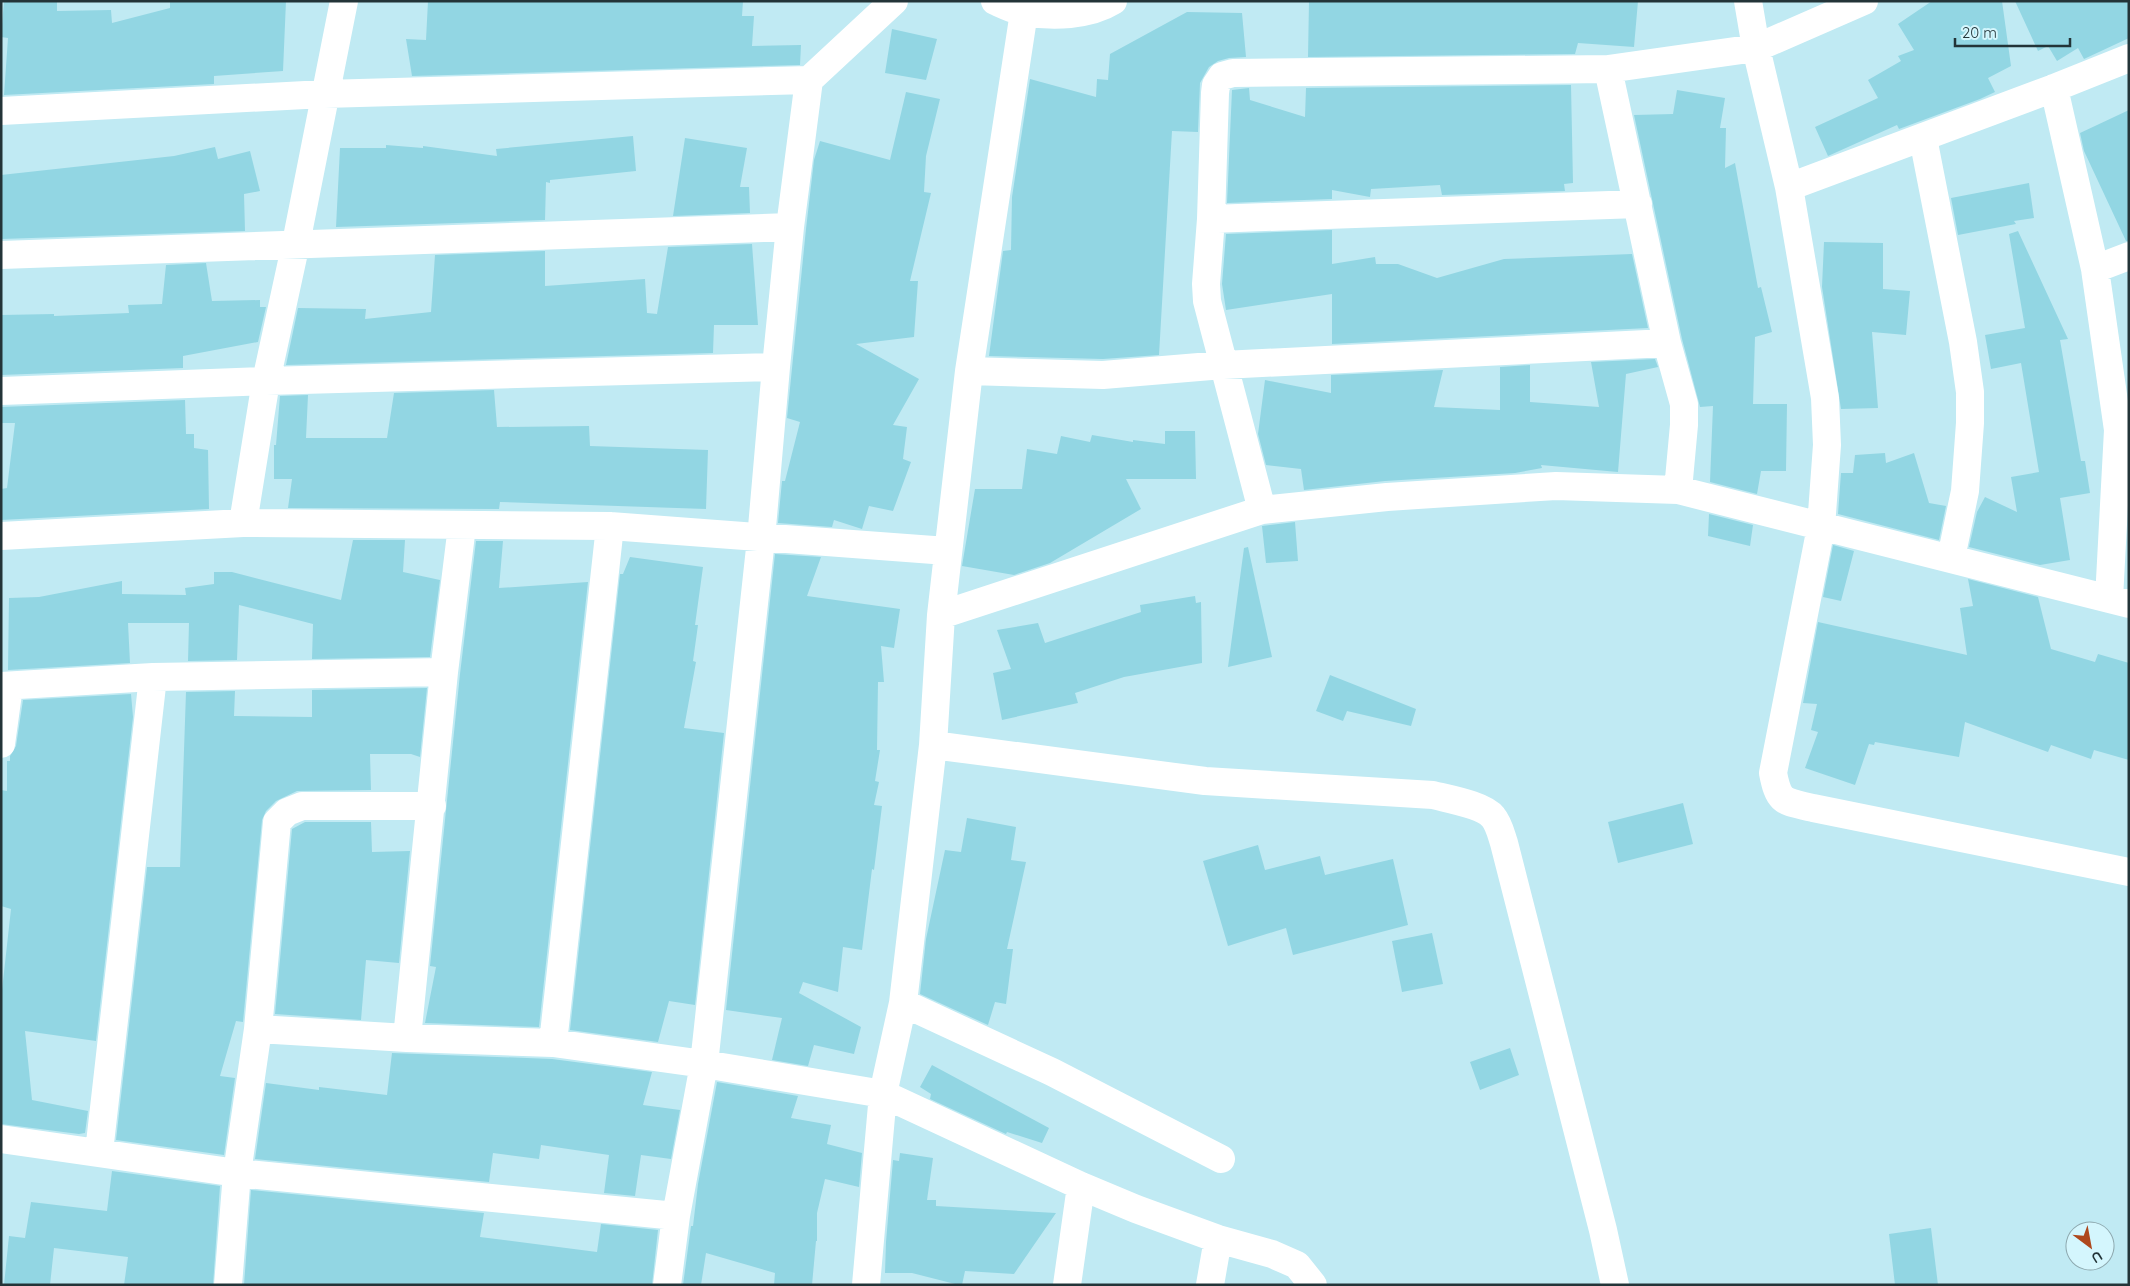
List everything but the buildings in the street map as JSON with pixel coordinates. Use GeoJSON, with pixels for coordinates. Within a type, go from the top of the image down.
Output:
{"type":"FeatureCollection","features":[{"type":"Feature","properties":{"kind":"street"},"geometry":{"type":"LineString","coordinates":[[243,523],[266,381],[296,243],[324,94],[344,1]]}},
{"type":"Feature","properties":{"kind":"street"},"geometry":{"type":"LineString","coordinates":[[667,1285],[676,1216],[704,1064],[761,538],[790,227],[809,80],[894,1]]}},
{"type":"Feature","properties":{"kind":"street"},"geometry":{"type":"LineString","coordinates":[[994,1],[1024,12],[1064,15],[1105,6],[1113,1]]}},
{"type":"Feature","properties":{"kind":"street"},"geometry":{"type":"LineString","coordinates":[[1748,1],[1756,48],[1789,187],[1825,398],[1827,445],[1821,527],[1773,773],[1779,795],[1786,802],[1812,808],[2129,872]]}},
{"type":"Feature","properties":{"kind":"street"},"geometry":{"type":"LineString","coordinates":[[1262,510],[1207,301],[1206,284],[1211,220],[1215,93],[1216,84],[1222,76],[1233,73],[1608,69],[1756,48],[1864,1]]}},
{"type":"Feature","properties":{"kind":"street"},"geometry":{"type":"LineString","coordinates":[[866,1285],[883,1094],[903,1003],[933,745],[947,551],[969,371],[1024,12]]}},
{"type":"Feature","properties":{"kind":"street"},"geometry":{"type":"LineString","coordinates":[[1789,187],[1923,138],[2129,58]]}},
{"type":"Feature","properties":{"kind":"street"},"geometry":{"type":"LineString","coordinates":[[1608,69],[1667,343],[1684,404],[1678,490]]}},
{"type":"Feature","properties":{"kind":"street"},"geometry":{"type":"LineString","coordinates":[[1,111],[324,94],[809,80]]}},
{"type":"Feature","properties":{"kind":"street"},"geometry":{"type":"LineString","coordinates":[[941,615],[1262,510],[1387,497],[1556,486],[1678,490],[2119,602],[2124,428],[2095,269],[2054,88]]}},
{"type":"Feature","properties":{"kind":"street"},"geometry":{"type":"LineString","coordinates":[[1923,138],[1963,342],[1970,392],[1970,423],[1965,491],[1951,558]]}},
{"type":"Feature","properties":{"kind":"street"},"geometry":{"type":"LineString","coordinates":[[1211,220],[1638,204]]}},
{"type":"Feature","properties":{"kind":"street"},"geometry":{"type":"LineString","coordinates":[[1,255],[296,243],[790,227]]}},
{"type":"Feature","properties":{"kind":"street"},"geometry":{"type":"LineString","coordinates":[[2095,269],[2129,256]]}},
{"type":"Feature","properties":{"kind":"street"},"geometry":{"type":"LineString","coordinates":[[969,371],[1103,375],[1223,365],[1667,343]]}},
{"type":"Feature","properties":{"kind":"street"},"geometry":{"type":"LineString","coordinates":[[1,390],[776,368]]}},
{"type":"Feature","properties":{"kind":"street"},"geometry":{"type":"LineString","coordinates":[[1,536],[243,523],[610,526],[947,551]]}},
{"type":"Feature","properties":{"kind":"street"},"geometry":{"type":"LineString","coordinates":[[407,1038],[432,806],[444,672],[462,526]]}},
{"type":"Feature","properties":{"kind":"street"},"geometry":{"type":"LineString","coordinates":[[553,1043],[610,526]]}},
{"type":"Feature","properties":{"kind":"street"},"geometry":{"type":"LineString","coordinates":[[1,744],[5,686],[153,677],[444,672]]}},
{"type":"Feature","properties":{"kind":"street"},"geometry":{"type":"LineString","coordinates":[[99,1152],[153,677]]}},
{"type":"Feature","properties":{"kind":"street"},"geometry":{"type":"LineString","coordinates":[[933,745],[1205,781],[1433,795],[1467,803],[1492,815],[1500,828],[1504,843],[1603,1230],[1615,1285]]}},
{"type":"Feature","properties":{"kind":"street"},"geometry":{"type":"LineString","coordinates":[[228,1285],[237,1174],[258,1029],[277,822],[287,812],[302,806],[432,806]]}},
{"type":"Feature","properties":{"kind":"street"},"geometry":{"type":"LineString","coordinates":[[903,1003],[1052,1072],[1221,1159]]}},
{"type":"Feature","properties":{"kind":"street"},"geometry":{"type":"LineString","coordinates":[[258,1029],[407,1038],[553,1043],[704,1064],[883,1094],[1080,1186],[1218,1239],[1272,1254],[1296,1265],[1313,1285]]}},
{"type":"Feature","properties":{"kind":"street"},"geometry":{"type":"LineString","coordinates":[[1,1139],[99,1152],[237,1174],[676,1216]]}},
{"type":"Feature","properties":{"kind":"street"},"geometry":{"type":"LineString","coordinates":[[1067,1285],[1080,1186]]}},
{"type":"Feature","properties":{"kind":"street"},"geometry":{"type":"LineString","coordinates":[[1210,1285],[1218,1239]]}}]}
